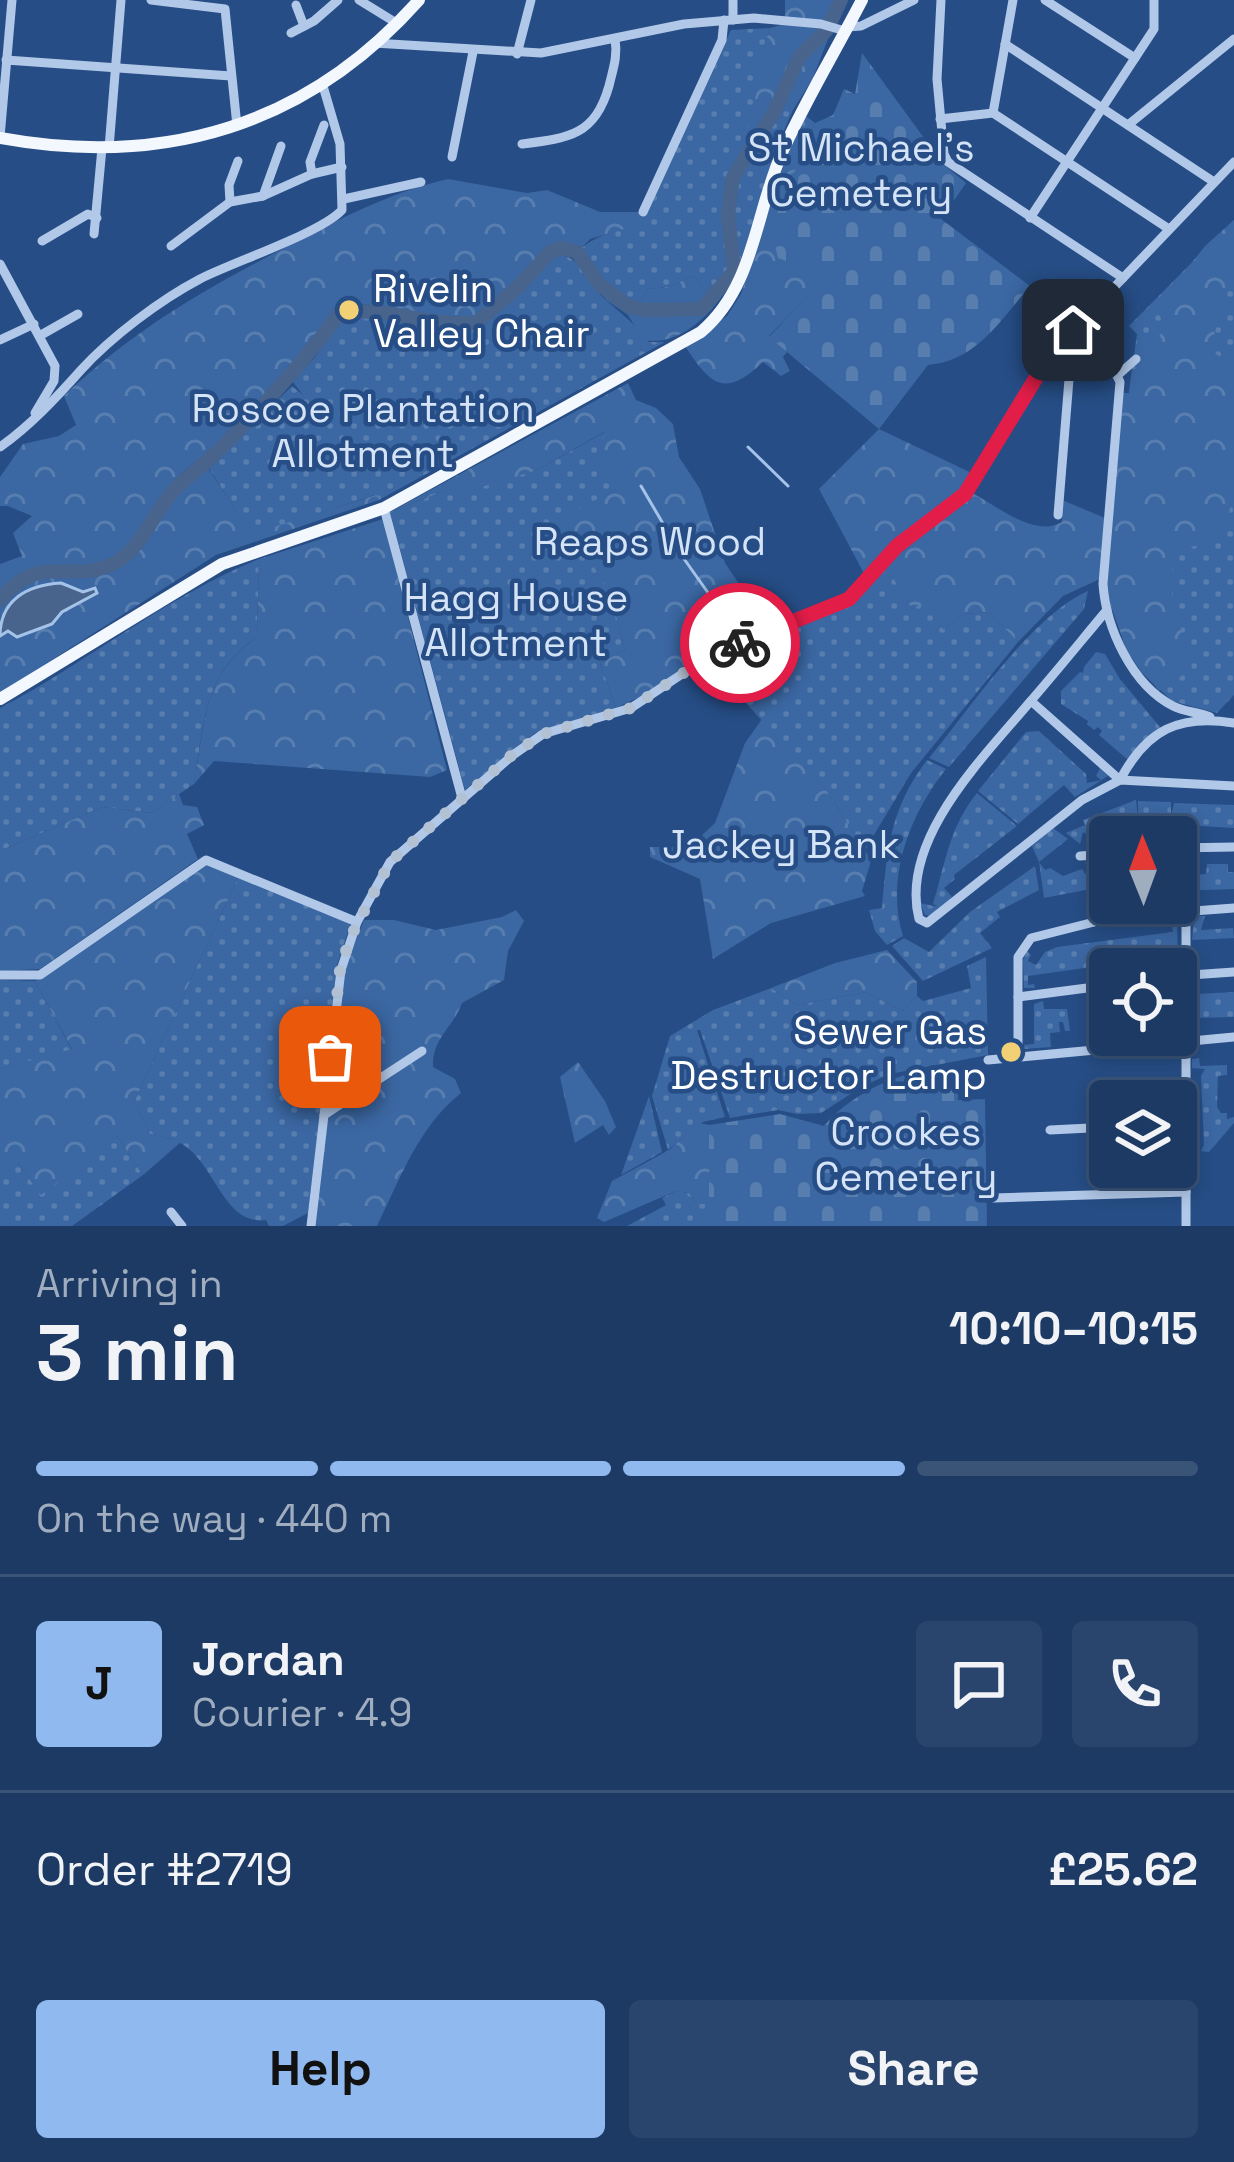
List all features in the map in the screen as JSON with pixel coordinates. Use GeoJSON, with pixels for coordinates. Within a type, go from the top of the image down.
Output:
{"type":"FeatureCollection","features":[{"type":"Feature","properties":{"kind":"main road"},"geometry":{"type":"LineString","coordinates":[[0,137],[105,148],[165,144],[237,125],[322,86],[398,24],[419,0]]}},
{"type":"Feature","properties":{"kind":"main road"},"geometry":{"type":"LineString","coordinates":[[0,699],[222,564],[384,508],[684,343],[715,320],[743,275],[784,148],[843,28],[862,0]]}},
{"type":"Feature","properties":{"kind":"street"},"geometry":{"type":"LineString","coordinates":[[0,137],[12,0]]}},
{"type":"Feature","properties":{"kind":"street"},"geometry":{"type":"LineString","coordinates":[[94,234],[122,0]]}},
{"type":"Feature","properties":{"kind":"street"},"geometry":{"type":"LineString","coordinates":[[151,0],[224,10],[237,125]]}},
{"type":"Feature","properties":{"kind":"street"},"geometry":{"type":"LineString","coordinates":[[291,33],[338,0]]}},
{"type":"Feature","properties":{"kind":"street"},"geometry":{"type":"LineString","coordinates":[[359,0],[398,24]]}},
{"type":"Feature","properties":{"kind":"street"},"geometry":{"type":"LineString","coordinates":[[517,54],[531,0]]}},
{"type":"Feature","properties":{"kind":"street"},"geometry":{"type":"LineString","coordinates":[[643,212],[722,40],[733,0]]}},
{"type":"Feature","properties":{"kind":"street"},"geometry":{"type":"LineString","coordinates":[[374,44],[517,54],[728,20],[770,18],[843,28],[861,26],[914,0]]}},
{"type":"Feature","properties":{"kind":"street"},"geometry":{"type":"LineString","coordinates":[[941,0],[937,79],[948,162],[1124,278]]}},
{"type":"Feature","properties":{"kind":"street"},"geometry":{"type":"LineString","coordinates":[[993,113],[1012,0]]}},
{"type":"Feature","properties":{"kind":"street"},"geometry":{"type":"LineString","coordinates":[[1045,0],[1135,58]]}},
{"type":"Feature","properties":{"kind":"street"},"geometry":{"type":"LineString","coordinates":[[1030,218],[1154,29],[1154,0]]}},
{"type":"Feature","properties":{"kind":"street"},"geometry":{"type":"LineString","coordinates":[[296,5],[304,26]]}},
{"type":"Feature","properties":{"kind":"street"},"geometry":{"type":"LineString","coordinates":[[522,144],[576,132],[598,118],[616,59],[616,39]]}},
{"type":"Feature","properties":{"kind":"street"},"geometry":{"type":"LineString","coordinates":[[1128,125],[1234,39]]}},
{"type":"Feature","properties":{"kind":"street"},"geometry":{"type":"LineString","coordinates":[[1005,44],[1214,182]]}},
{"type":"Feature","properties":{"kind":"street"},"geometry":{"type":"LineString","coordinates":[[452,157],[473,52]]}},
{"type":"Feature","properties":{"kind":"street"},"geometry":{"type":"LineString","coordinates":[[6,59],[231,76]]}},
{"type":"Feature","properties":{"kind":"street"},"geometry":{"type":"LineString","coordinates":[[0,447],[161,302],[342,210],[339,134],[322,86]]}},
{"type":"Feature","properties":{"kind":"street"},"geometry":{"type":"LineString","coordinates":[[940,119],[993,113],[1169,229]]}},
{"type":"Feature","properties":{"kind":"street"},"geometry":{"type":"LineString","coordinates":[[312,174],[310,162],[324,125]]}},
{"type":"Feature","properties":{"kind":"street"},"geometry":{"type":"LineString","coordinates":[[263,196],[281,146]]}},
{"type":"Feature","properties":{"kind":"street"},"geometry":{"type":"LineString","coordinates":[[230,202],[229,185],[238,161]]}},
{"type":"Feature","properties":{"kind":"street"},"geometry":{"type":"LineString","coordinates":[[311,1226],[340,970],[357,922],[390,862],[543,734],[631,708],[703,660],[849,599],[897,546],[965,494],[1050,355],[1234,162]]}},
{"type":"Feature","properties":{"kind":"street"},"geometry":{"type":"LineString","coordinates":[[171,246],[230,202],[263,196],[312,174],[342,167]]}},
{"type":"Feature","properties":{"kind":"street"},"geometry":{"type":"LineString","coordinates":[[344,200],[376,187],[421,182]]}},
{"type":"Feature","properties":{"kind":"street"},"geometry":{"type":"LineString","coordinates":[[42,241],[88,214],[97,218]]}},
{"type":"Feature","properties":{"kind":"street"},"geometry":{"type":"LineString","coordinates":[[0,264],[55,366],[54,381],[31,419]]}},
{"type":"Feature","properties":{"kind":"street"},"geometry":{"type":"LineString","coordinates":[[41,335],[78,314]]}},
{"type":"Feature","properties":{"kind":"street"},"geometry":{"type":"LineString","coordinates":[[0,340],[34,324]]}},
{"type":"Feature","properties":{"kind":"street"},"geometry":{"type":"LineString","coordinates":[[1073,330],[1118,375],[1103,584],[1107,610],[1124,652],[1146,683],[1175,707],[1234,723]]}},
{"type":"Feature","properties":{"kind":"street"},"geometry":{"type":"LineString","coordinates":[[1058,515],[1073,330]]}},
{"type":"Feature","properties":{"kind":"street"},"geometry":{"type":"LineString","coordinates":[[1118,375],[1136,359]]}},
{"type":"Feature","properties":{"kind":"street"},"geometry":{"type":"LineString","coordinates":[[384,508],[462,798]]}},
{"type":"Feature","properties":{"kind":"street"},"geometry":{"type":"LineString","coordinates":[[1107,610],[946,805],[920,871],[919,919],[927,923],[1094,793],[1120,780],[1167,728],[1180,721],[1210,718]]}},
{"type":"Feature","properties":{"kind":"street"},"geometry":{"type":"LineString","coordinates":[[1031,701],[1120,780],[1234,786]]}},
{"type":"Feature","properties":{"kind":"street"},"geometry":{"type":"LineString","coordinates":[[1197,848],[1234,847]]}},
{"type":"Feature","properties":{"kind":"street"},"geometry":{"type":"LineString","coordinates":[[1079,856],[1089,855]]}},
{"type":"Feature","properties":{"kind":"street"},"geometry":{"type":"LineString","coordinates":[[0,975],[40,975],[206,860],[357,922]]}},
{"type":"Feature","properties":{"kind":"street"},"geometry":{"type":"LineString","coordinates":[[1197,910],[1234,908]]}},
{"type":"Feature","properties":{"kind":"street"},"geometry":{"type":"LineString","coordinates":[[1018,1057],[1018,953],[1031,938],[1089,922]]}},
{"type":"Feature","properties":{"kind":"street"},"geometry":{"type":"LineString","coordinates":[[1197,974],[1234,972]]}},
{"type":"Feature","properties":{"kind":"street"},"geometry":{"type":"LineString","coordinates":[[1018,997],[1089,988]]}},
{"type":"Feature","properties":{"kind":"street"},"geometry":{"type":"LineString","coordinates":[[1197,1040],[1234,1037]]}},
{"type":"Feature","properties":{"kind":"street"},"geometry":{"type":"LineString","coordinates":[[988,1060],[1089,1050]]}},
{"type":"Feature","properties":{"kind":"street"},"geometry":{"type":"LineString","coordinates":[[324,1114],[422,1051]]}},
{"type":"Feature","properties":{"kind":"street"},"geometry":{"type":"LineString","coordinates":[[1050,1130],[1089,1128]]}},
{"type":"Feature","properties":{"kind":"street"},"geometry":{"type":"LineString","coordinates":[[1186,1188],[1186,1226]]}},
{"type":"Feature","properties":{"kind":"street"},"geometry":{"type":"LineString","coordinates":[[994,1198],[1186,1192]]}},
{"type":"Feature","properties":{"kind":"street"},"geometry":{"type":"LineString","coordinates":[[171,1212],[182,1226]]}},
{"type":"Feature","properties":{"kind":"green space"},"geometry":{"type":"Polygon","coordinates":[[[785,0],[843,0],[813,78],[793,110],[780,110],[777,89],[758,146],[741,151],[757,91],[750,88],[770,28],[785,24],[785,0]]]}},
{"type":"Feature","properties":{"kind":"green space"},"geometry":{"type":"Polygon","coordinates":[[[770,28],[751,88],[778,86],[780,110],[793,110],[728,288],[706,293],[694,276],[648,289],[639,303],[629,300],[605,282],[580,250],[598,237],[636,224],[731,30],[770,28]]]}},
{"type":"Feature","properties":{"kind":"green space","name":"St Michael's Cemetery"},"geometry":{"type":"Polygon","coordinates":[[[862,53],[943,164],[966,183],[941,219],[1030,286],[973,347],[928,365],[879,429],[769,337],[826,276],[778,258],[771,228],[815,123],[833,115],[844,89],[855,94],[862,53]]]}},
{"type":"Feature","properties":{"kind":"green space"},"geometry":{"type":"Polygon","coordinates":[[[806,116],[815,123],[772,228],[827,276],[769,336],[787,352],[783,357],[790,371],[781,376],[763,362],[738,380],[720,382],[703,370],[685,346],[727,316],[741,294],[789,149],[806,116]]]}},
{"type":"Feature","properties":{"kind":"green space"},"geometry":{"type":"Polygon","coordinates":[[[448,179],[527,193],[547,190],[600,212],[647,212],[640,224],[590,239],[580,250],[564,249],[537,261],[479,317],[446,322],[376,306],[344,308],[273,389],[171,484],[117,559],[89,569],[30,574],[0,596],[0,564],[22,556],[13,533],[32,516],[0,506],[0,477],[23,444],[59,436],[76,425],[64,396],[143,331],[225,280],[365,208],[448,179]]]}},
{"type":"Feature","properties":{"kind":"green space"},"geometry":{"type":"Polygon","coordinates":[[[1234,220],[1234,695],[1217,713],[1172,701],[1142,673],[1127,651],[1107,595],[1122,393],[1129,393],[1137,334],[1129,326],[1234,220]]]}},
{"type":"Feature","properties":{"kind":"green space"},"geometry":{"type":"Polygon","coordinates":[[[1234,220],[1234,284],[1227,290],[1210,349],[1220,357],[1234,347],[1234,485],[1226,531],[1201,546],[1173,547],[1172,593],[1192,669],[1159,691],[1127,651],[1107,592],[1122,393],[1129,393],[1133,362],[1166,329],[1156,308],[1205,246],[1234,220]]]}},
{"type":"Feature","properties":{"kind":"green space","name":"Roscoe Plantation Allotment"},"geometry":{"type":"Polygon","coordinates":[[[559,254],[581,267],[601,295],[649,342],[665,342],[379,500],[375,495],[252,535],[208,467],[292,386],[303,395],[292,381],[344,314],[466,329],[494,316],[540,267],[559,254]]]}},
{"type":"Feature","properties":{"kind":"green space"},"geometry":{"type":"Polygon","coordinates":[[[694,276],[706,293],[728,288],[692,327],[656,341],[643,340],[628,315],[595,286],[640,312],[639,303],[648,289],[694,276]]]}},
{"type":"Feature","properties":{"kind":"green space","name":"Reaps Wood"},"geometry":{"type":"Polygon","coordinates":[[[628,383],[636,400],[656,408],[673,424],[679,457],[700,489],[725,563],[765,623],[696,658],[650,692],[616,708],[600,663],[625,650],[610,592],[562,518],[616,489],[602,463],[604,432],[537,470],[459,494],[444,491],[390,512],[628,383]]]}},
{"type":"Feature","properties":{"kind":"green space"},"geometry":{"type":"Polygon","coordinates":[[[879,429],[978,476],[972,493],[1028,523],[1051,526],[1062,522],[1062,500],[1105,518],[1100,579],[1063,596],[1018,642],[989,612],[963,614],[944,630],[922,604],[912,609],[884,563],[868,581],[819,489],[879,429]]]}},
{"type":"Feature","properties":{"kind":"green space","name":"Hagg House Allotment"},"geometry":{"type":"Polygon","coordinates":[[[605,432],[616,489],[563,519],[610,591],[625,650],[600,663],[616,708],[535,733],[465,790],[390,512],[444,491],[537,470],[605,432]]]}},
{"type":"Feature","properties":{"kind":"green space"},"geometry":{"type":"Polygon","coordinates":[[[206,465],[252,534],[376,495],[379,500],[216,555],[0,693],[0,605],[34,580],[93,575],[120,565],[206,465]]]}},
{"type":"Feature","properties":{"kind":"green space"},"geometry":{"type":"Polygon","coordinates":[[[383,519],[447,770],[430,777],[214,761],[194,784],[204,721],[216,684],[225,668],[257,637],[259,559],[383,519]]]}},
{"type":"Feature","properties":{"kind":"green space"},"geometry":{"type":"Polygon","coordinates":[[[259,559],[257,637],[239,651],[216,684],[204,721],[194,784],[151,813],[102,807],[0,851],[0,708],[192,591],[259,559]]]}},
{"type":"Feature","properties":{"kind":"green space"},"geometry":{"type":"Polygon","coordinates":[[[884,562],[912,609],[922,603],[944,630],[963,614],[989,612],[1018,642],[911,773],[865,850],[826,790],[708,662],[862,595],[884,562]]]}},
{"type":"Feature","properties":{"kind":"green space"},"geometry":{"type":"Polygon","coordinates":[[[1088,591],[1084,609],[949,767],[929,758],[1024,642],[1045,620],[1088,591]]]}},
{"type":"Feature","properties":{"kind":"green space"},"geometry":{"type":"Polygon","coordinates":[[[1096,652],[1105,654],[1160,727],[1128,760],[1099,735],[1098,727],[1094,730],[1061,704],[1061,691],[1083,673],[1096,652]]]}},
{"type":"Feature","properties":{"kind":"green space","name":"Jackey Bank"},"geometry":{"type":"Polygon","coordinates":[[[762,719],[826,790],[865,850],[871,861],[862,891],[865,896],[771,923],[713,959],[700,879],[650,857],[650,847],[680,847],[715,823],[745,743],[762,719]]]}},
{"type":"Feature","properties":{"kind":"green space"},"geometry":{"type":"Polygon","coordinates":[[[1039,731],[1086,774],[1087,783],[1101,780],[1096,776],[1100,768],[1108,776],[1075,797],[1064,785],[1018,824],[978,791],[1026,732],[1039,731]]]}},
{"type":"Feature","properties":{"kind":"green space"},"geometry":{"type":"Polygon","coordinates":[[[927,760],[946,769],[922,806],[904,848],[897,892],[903,936],[887,945],[875,931],[869,910],[882,908],[892,830],[927,760]]]}},
{"type":"Feature","properties":{"kind":"green space"},"geometry":{"type":"Polygon","coordinates":[[[977,793],[1017,826],[954,875],[944,888],[952,897],[930,916],[925,915],[920,903],[938,907],[933,904],[949,847],[977,793]]]}},
{"type":"Feature","properties":{"kind":"green space"},"geometry":{"type":"Polygon","coordinates":[[[179,794],[183,805],[197,807],[204,825],[187,834],[198,859],[40,969],[0,971],[0,851],[102,807],[151,813],[179,794]]]}},
{"type":"Feature","properties":{"kind":"green space"},"geometry":{"type":"Polygon","coordinates":[[[1136,800],[1138,816],[1094,816],[1136,800]]]}},
{"type":"Feature","properties":{"kind":"green space"},"geometry":{"type":"Polygon","coordinates":[[[1138,801],[1171,802],[1171,816],[1138,816],[1138,801]]]}},
{"type":"Feature","properties":{"kind":"green space"},"geometry":{"type":"Polygon","coordinates":[[[1174,803],[1234,805],[1234,828],[1200,826],[1197,816],[1171,816],[1174,803]]]}},
{"type":"Feature","properties":{"kind":"green space"},"geometry":{"type":"Polygon","coordinates":[[[1089,818],[1089,835],[1083,832],[1080,844],[1066,833],[1085,825],[1083,820],[1089,818]]]}},
{"type":"Feature","properties":{"kind":"green space"},"geometry":{"type":"Polygon","coordinates":[[[1053,828],[1068,839],[1039,862],[1032,846],[1053,828]]]}},
{"type":"Feature","properties":{"kind":"green space"},"geometry":{"type":"Polygon","coordinates":[[[1039,862],[1045,870],[1063,876],[1089,871],[1089,889],[1044,898],[1039,862]]]}},
{"type":"Feature","properties":{"kind":"green space"},"geometry":{"type":"Polygon","coordinates":[[[205,864],[239,876],[134,1102],[150,1134],[181,1142],[143,1175],[117,1136],[41,1195],[18,1163],[0,1176],[0,1069],[72,1049],[35,981],[205,864]]]}},
{"type":"Feature","properties":{"kind":"green space"},"geometry":{"type":"Polygon","coordinates":[[[1207,864],[1228,864],[1228,872],[1234,872],[1234,889],[1197,890],[1197,875],[1206,874],[1207,864]]]}},
{"type":"Feature","properties":{"kind":"green space"},"geometry":{"type":"Polygon","coordinates":[[[1035,866],[1039,890],[997,912],[1000,917],[980,933],[992,948],[923,981],[892,946],[904,938],[929,952],[970,912],[1035,866]]]}},
{"type":"Feature","properties":{"kind":"green space"},"geometry":{"type":"Polygon","coordinates":[[[239,876],[351,923],[337,965],[308,1213],[283,1226],[269,1226],[266,1220],[239,1213],[191,1150],[150,1134],[134,1102],[239,876]]]}},
{"type":"Feature","properties":{"kind":"green space"},"geometry":{"type":"Polygon","coordinates":[[[516,910],[524,921],[508,951],[504,980],[462,1003],[436,1048],[433,1067],[455,1079],[461,1093],[422,1137],[377,1226],[315,1226],[344,971],[364,920],[394,920],[436,930],[516,910]]]}},
{"type":"Feature","properties":{"kind":"green space"},"geometry":{"type":"Polygon","coordinates":[[[1197,916],[1205,916],[1201,930],[1233,928],[1234,938],[1192,940],[1197,916]]]}},
{"type":"Feature","properties":{"kind":"green space"},"geometry":{"type":"Polygon","coordinates":[[[1172,924],[1177,924],[1178,948],[1089,948],[1089,967],[1028,976],[1028,985],[1035,988],[1024,988],[1027,951],[1028,961],[1036,965],[1045,952],[1057,947],[1173,932],[1172,924]]]}},
{"type":"Feature","properties":{"kind":"green space"},"geometry":{"type":"Polygon","coordinates":[[[887,950],[917,982],[917,996],[903,1011],[866,992],[797,1005],[771,988],[835,963],[887,950]]]}},
{"type":"Feature","properties":{"kind":"green space"},"geometry":{"type":"Polygon","coordinates":[[[986,957],[988,1055],[890,1074],[821,1113],[778,1110],[730,1118],[697,1030],[725,1117],[703,1122],[668,1150],[652,1096],[670,1036],[713,1010],[771,988],[797,1005],[866,992],[903,1011],[917,996],[923,1001],[971,988],[967,966],[986,957]]]}},
{"type":"Feature","properties":{"kind":"green space"},"geometry":{"type":"Polygon","coordinates":[[[0,980],[35,981],[72,1050],[0,1069],[0,980]]]}},
{"type":"Feature","properties":{"kind":"green space"},"geometry":{"type":"Polygon","coordinates":[[[1234,992],[1234,1017],[1197,1018],[1197,994],[1234,992]]]}},
{"type":"Feature","properties":{"kind":"green space"},"geometry":{"type":"Polygon","coordinates":[[[1043,1001],[1044,1009],[1067,1009],[1070,1031],[1059,1022],[1060,1032],[1050,1033],[1051,1047],[1024,1049],[1034,1044],[1034,1004],[1043,1001]]]}},
{"type":"Feature","properties":{"kind":"green space"},"geometry":{"type":"Polygon","coordinates":[[[1199,1058],[1200,1066],[1227,1065],[1227,1075],[1218,1076],[1217,1107],[1227,1113],[1227,1119],[1234,1117],[1209,1152],[1201,1151],[1201,1076],[1205,1069],[1192,1068],[1192,1059],[1199,1058]]]}},
{"type":"Feature","properties":{"kind":"green space"},"geometry":{"type":"Polygon","coordinates":[[[578,1062],[605,1101],[616,1127],[609,1135],[603,1125],[575,1143],[560,1077],[578,1062]]]}},
{"type":"Feature","properties":{"kind":"green space","name":"Crookes Cemetery"},"geometry":{"type":"Polygon","coordinates":[[[957,1066],[958,1100],[985,1099],[987,1226],[709,1226],[709,1125],[780,1114],[824,1126],[851,1101],[885,1082],[957,1066]]]}},
{"type":"Feature","properties":{"kind":"green space"},"geometry":{"type":"Polygon","coordinates":[[[649,1096],[662,1152],[621,1175],[649,1096]]]}},
{"type":"Feature","properties":{"kind":"green space"},"geometry":{"type":"Polygon","coordinates":[[[700,1123],[709,1125],[709,1204],[697,1204],[689,1193],[676,1191],[604,1222],[597,1218],[612,1181],[669,1150],[700,1123]]]}},
{"type":"Feature","properties":{"kind":"green space"},"geometry":{"type":"Polygon","coordinates":[[[117,1136],[143,1175],[72,1226],[0,1226],[0,1176],[17,1162],[41,1194],[117,1136]]]}},
{"type":"Feature","properties":{"kind":"green space"},"geometry":{"type":"Polygon","coordinates":[[[676,1191],[689,1193],[697,1204],[709,1204],[709,1226],[627,1226],[666,1205],[662,1198],[676,1191]]]}},
{"type":"Feature","properties":{"kind":"shaded area"},"geometry":{"type":"Polygon","coordinates":[[[61,583],[83,592],[95,588],[97,593],[62,612],[52,624],[17,637],[8,631],[0,636],[5,613],[18,597],[37,587],[61,583]]]}},
{"type":"Feature","properties":{"kind":"waterway"},"geometry":{"type":"LineString","coordinates":[[0,600],[30,576],[102,568],[127,555],[175,489],[266,402],[340,313],[476,323],[550,252],[562,248],[577,252],[599,284],[628,306],[702,309],[734,271],[728,214],[733,177],[774,112],[799,57],[827,30],[841,0]]}},
{"type":"Feature","properties":{"kind":"waterway"},"geometry":{"type":"LineString","coordinates":[[748,447],[788,486]]}},
{"type":"Feature","properties":{"kind":"waterway"},"geometry":{"type":"LineString","coordinates":[[641,486],[682,556],[738,635]]}},
{"type":"Feature","properties":{"kind":"way so far"},"geometry":{"type":"LineString","coordinates":[[330,1057],[340,970],[357,922],[390,862],[512,755],[543,734],[631,708],[703,660],[740,643]]}},
{"type":"Feature","properties":{"kind":"place","name":"Rivelin Valley Chair"},"geometry":{"type":"Point","coordinates":[349,310]}},
{"type":"Feature","properties":{"kind":"place","name":"Sewer Gas Destructor Lamp"},"geometry":{"type":"Point","coordinates":[1011,1052]}},
{"type":"Feature","properties":{"kind":"route"},"geometry":{"type":"LineString","coordinates":[[740,643],[849,599],[897,546],[965,494],[1050,355],[1073,330]]}}]}
